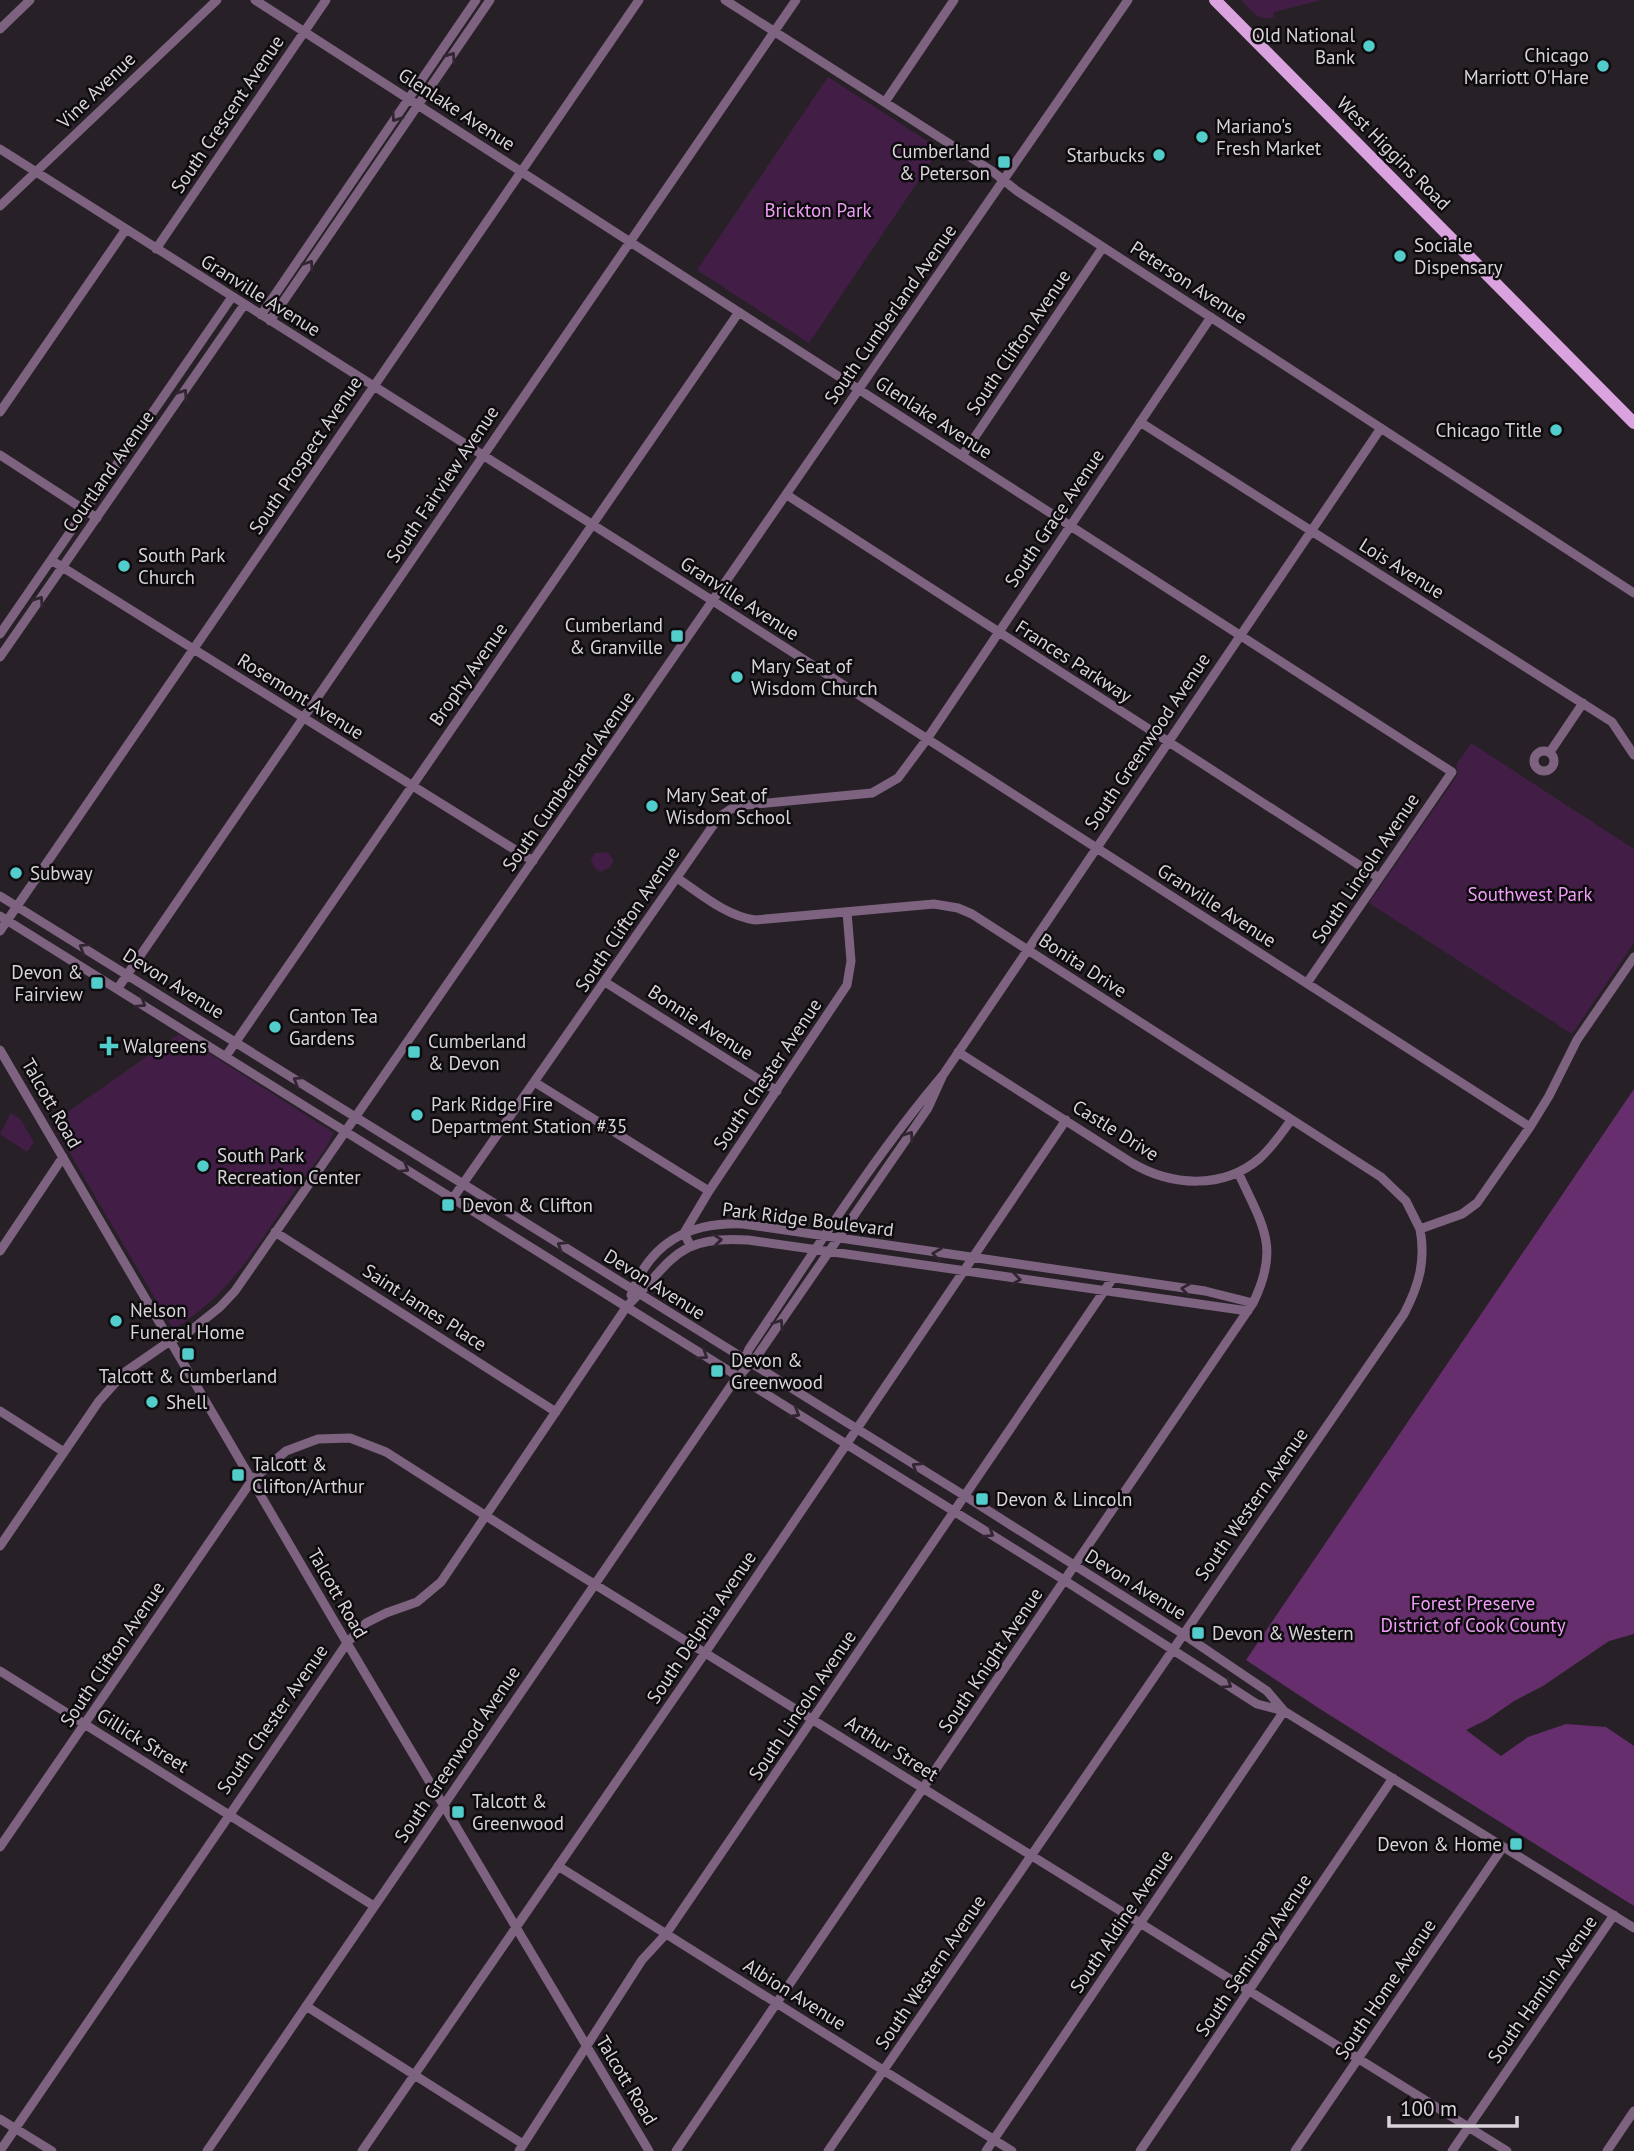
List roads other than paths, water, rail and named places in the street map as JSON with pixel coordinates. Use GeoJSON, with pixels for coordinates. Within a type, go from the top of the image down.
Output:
{"type":"FeatureCollection","features":[{"type":"Feature","properties":{"kind":"main road","name":"West Higgins Road"},"geometry":{"type":"LineString","coordinates":[[1215,0],[1634,423]]}},
{"type":"Feature","properties":{"kind":"street"},"geometry":{"type":"LineString","coordinates":[[0,29],[30,0]]}},
{"type":"Feature","properties":{"kind":"street","name":"Vine Avenue"},"geometry":{"type":"LineString","coordinates":[[0,206],[217,0]]}},
{"type":"Feature","properties":{"kind":"street","name":"Glenlake Avenue"},"geometry":{"type":"LineString","coordinates":[[256,0],[1452,772]]}},
{"type":"Feature","properties":{"kind":"street","name":"South Crescent Avenue"},"geometry":{"type":"LineString","coordinates":[[156,248],[326,0]]}},
{"type":"Feature","properties":{"kind":"street"},"geometry":{"type":"LineString","coordinates":[[261,315],[476,0]]}},
{"type":"Feature","properties":{"kind":"street"},"geometry":{"type":"LineString","coordinates":[[270,321],[490,0]]}},
{"type":"Feature","properties":{"kind":"street","name":"South Prospect Avenue"},"geometry":{"type":"LineString","coordinates":[[0,931],[4,918],[17,906],[639,0]]}},
{"type":"Feature","properties":{"kind":"street","name":"Peterson Avenue"},"geometry":{"type":"LineString","coordinates":[[725,0],[1634,593]]}},
{"type":"Feature","properties":{"kind":"street","name":"South Fairview Avenue"},"geometry":{"type":"LineString","coordinates":[[118,988],[796,0]]}},
{"type":"Feature","properties":{"kind":"street"},"geometry":{"type":"LineString","coordinates":[[885,102],[954,0]]}},
{"type":"Feature","properties":{"kind":"street","name":"South Cumberland Avenue"},"geometry":{"type":"LineString","coordinates":[[0,1546],[99,1401],[124,1374],[170,1341],[190,1331],[234,1292],[1128,0]]}},
{"type":"Feature","properties":{"kind":"street","name":"Granville Avenue"},"geometry":{"type":"LineString","coordinates":[[0,149],[713,601],[1530,1127]]}},
{"type":"Feature","properties":{"kind":"street"},"geometry":{"type":"LineString","coordinates":[[0,412],[126,229]]}},
{"type":"Feature","properties":{"kind":"street","name":"South Clifton Avenue"},"geometry":{"type":"LineString","coordinates":[[962,456],[1104,247]]}},
{"type":"Feature","properties":{"kind":"street","name":"Courtland Avenue"},"geometry":{"type":"LineString","coordinates":[[0,634],[232,297]]}},
{"type":"Feature","properties":{"kind":"street","name":"Courtland Avenue"},"geometry":{"type":"LineString","coordinates":[[0,657],[244,305]]}},
{"type":"Feature","properties":{"kind":"street","name":"Brophy Avenue"},"geometry":{"type":"LineString","coordinates":[[226,1056],[739,312]]}},
{"type":"Feature","properties":{"kind":"street","name":"South Grace Avenue"},"geometry":{"type":"LineString","coordinates":[[927,739],[1211,317]]}},
{"type":"Feature","properties":{"kind":"street","name":"Lois Avenue"},"geometry":{"type":"LineString","coordinates":[[1140,422],[1612,722],[1634,755]]}},
{"type":"Feature","properties":{"kind":"street","name":"South Greenwood Avenue"},"geometry":{"type":"LineString","coordinates":[[747,1362],[749,1349],[816,1249],[918,1104],[943,1075],[1381,428]]}},
{"type":"Feature","properties":{"kind":"street"},"geometry":{"type":"LineString","coordinates":[[0,455],[97,518]]}},
{"type":"Feature","properties":{"kind":"street","name":"Frances Parkway"},"geometry":{"type":"LineString","coordinates":[[786,495],[1379,878]]}},
{"type":"Feature","properties":{"kind":"street","name":"Rosemont Avenue"},"geometry":{"type":"LineString","coordinates":[[51,560],[533,862]]}},
{"type":"Feature","properties":{"kind":"street"},"geometry":{"type":"LineString","coordinates":[[1550,752],[1583,703]]}},
{"type":"Feature","properties":{"kind":"street","name":"South Clifton Avenue"},"geometry":{"type":"LineString","coordinates":[[453,1198],[536,1083],[713,824],[725,812],[746,805],[872,793],[898,778],[927,739]]}},
{"type":"Feature","properties":{"kind":"street","name":"South Lincoln Avenue"},"geometry":{"type":"LineString","coordinates":[[1307,983],[1452,772]]}},
{"type":"Feature","properties":{"kind":"street","name":"Bonita Drive"},"geometry":{"type":"LineString","coordinates":[[677,878],[725,910],[743,918],[766,920],[934,904],[947,905],[972,914],[1395,1189],[1413,1213],[1420,1229]]}},
{"type":"Feature","properties":{"kind":"street","name":"Devon Avenue"},"geometry":{"type":"LineString","coordinates":[[0,896],[1183,1634],[1267,1691],[1284,1711]]}},
{"type":"Feature","properties":{"kind":"street","name":"South Chester Avenue"},"geometry":{"type":"LineString","coordinates":[[684,1233],[709,1191],[847,985],[851,961],[847,912]]}},
{"type":"Feature","properties":{"kind":"street","name":"Devon Avenue"},"geometry":{"type":"LineString","coordinates":[[4,918],[1064,1580],[1257,1704],[1284,1711],[1634,1928]]}},
{"type":"Feature","properties":{"kind":"street"},"geometry":{"type":"LineString","coordinates":[[1420,1229],[1470,1210],[1482,1196],[1549,1096],[1577,1040],[1634,957]]}},
{"type":"Feature","properties":{"kind":"street","name":"Bonnie Avenue"},"geometry":{"type":"LineString","coordinates":[[606,982],[777,1091]]}},
{"type":"Feature","properties":{"kind":"street","name":"Talcott Road"},"geometry":{"type":"LineString","coordinates":[[0,1050],[347,1643],[649,2151]]}},
{"type":"Feature","properties":{"kind":"street","name":"Castle Drive"},"geometry":{"type":"LineString","coordinates":[[958,1052],[1132,1163],[1158,1176],[1195,1182],[1238,1172],[1261,1157],[1292,1120]]}},
{"type":"Feature","properties":{"kind":"street","name":"South Greenwood Avenue"},"geometry":{"type":"LineString","coordinates":[[207,2151],[747,1362],[829,1251],[928,1108],[943,1075]]}},
{"type":"Feature","properties":{"kind":"street"},"geometry":{"type":"LineString","coordinates":[[536,1083],[709,1191]]}},
{"type":"Feature","properties":{"kind":"street","name":"South Delphia Avenue"},"geometry":{"type":"LineString","coordinates":[[362,2151],[705,1653],[1066,1121]]}},
{"type":"Feature","properties":{"kind":"street"},"geometry":{"type":"LineString","coordinates":[[0,1251],[63,1157]]}},
{"type":"Feature","properties":{"kind":"street","name":"South Knight Avenue"},"geometry":{"type":"LineString","coordinates":[[676,2151],[1250,1307],[1265,1277],[1268,1252],[1266,1236],[1238,1172]]}},
{"type":"Feature","properties":{"kind":"street","name":"Park Ridge Boulevard"},"geometry":{"type":"LineString","coordinates":[[636,1292],[638,1277],[653,1256],[684,1233],[696,1227],[743,1224],[1222,1294],[1250,1307]]}},
{"type":"Feature","properties":{"kind":"street","name":"South Western Avenue"},"geometry":{"type":"LineString","coordinates":[[828,2151],[1404,1314],[1422,1270],[1424,1257],[1420,1229]]}},
{"type":"Feature","properties":{"kind":"street","name":"Saint James Place"},"geometry":{"type":"LineString","coordinates":[[275,1232],[556,1412]]}},
{"type":"Feature","properties":{"kind":"street"},"geometry":{"type":"LineString","coordinates":[[684,1233],[690,1245]]}},
{"type":"Feature","properties":{"kind":"street","name":"Park Ridge Boulevard"},"geometry":{"type":"LineString","coordinates":[[627,1307],[636,1292],[670,1259],[690,1245],[733,1239],[1105,1291],[1250,1307]]}},
{"type":"Feature","properties":{"kind":"street","name":"South Lincoln Avenue"},"geometry":{"type":"LineString","coordinates":[[521,2148],[642,1960],[666,1934],[1113,1278]]}},
{"type":"Feature","properties":{"kind":"street","name":"South Chester Avenue"},"geometry":{"type":"LineString","coordinates":[[0,2151],[347,1643],[366,1623],[417,1602],[441,1582],[627,1307]]}},
{"type":"Feature","properties":{"kind":"street"},"geometry":{"type":"LineString","coordinates":[[0,1411],[64,1452]]}},
{"type":"Feature","properties":{"kind":"street","name":"Arthur Street"},"geometry":{"type":"LineString","coordinates":[[252,1479],[286,1451],[318,1439],[350,1438],[386,1452],[486,1517],[1507,2151]]}},
{"type":"Feature","properties":{"kind":"street","name":"South Clifton Avenue"},"geometry":{"type":"LineString","coordinates":[[0,1847],[252,1479]]}},
{"type":"Feature","properties":{"kind":"street","name":"Gillick Street"},"geometry":{"type":"LineString","coordinates":[[0,1671],[374,1906]]}},
{"type":"Feature","properties":{"kind":"street","name":"South Aldine Avenue"},"geometry":{"type":"LineString","coordinates":[[986,2151],[1284,1711]]}},
{"type":"Feature","properties":{"kind":"street","name":"South Seminary Avenue"},"geometry":{"type":"LineString","coordinates":[[1140,2151],[1393,1778]]}},
{"type":"Feature","properties":{"kind":"street","name":"South Home Avenue"},"geometry":{"type":"LineString","coordinates":[[1295,2151],[1503,1847]]}},
{"type":"Feature","properties":{"kind":"street","name":"Albion Avenue"},"geometry":{"type":"LineString","coordinates":[[558,1866],[1012,2151]]}},
{"type":"Feature","properties":{"kind":"street","name":"South Hamlin Avenue"},"geometry":{"type":"LineString","coordinates":[[1451,2151],[1614,1915]]}},
{"type":"Feature","properties":{"kind":"street"},"geometry":{"type":"LineString","coordinates":[[306,2006],[521,2148]]}},
{"type":"Feature","properties":{"kind":"street"},"geometry":{"type":"LineString","coordinates":[[1607,2151],[1634,2111]]}},
{"type":"Feature","properties":{"kind":"street"},"geometry":{"type":"LineString","coordinates":[[0,2119],[52,2151]]}},
{"type":"Feature","properties":{"kind":"place","name":"Old National Bank"},"geometry":{"type":"Point","coordinates":[1369,46]}},
{"type":"Feature","properties":{"kind":"place","name":"Chicago Marriott O'Hare"},"geometry":{"type":"Point","coordinates":[1603,66]}},
{"type":"Feature","properties":{"kind":"place","name":"Mariano's Fresh Market"},"geometry":{"type":"Point","coordinates":[1202,137]}},
{"type":"Feature","properties":{"kind":"place","name":"Starbucks"},"geometry":{"type":"Point","coordinates":[1159,155]}},
{"type":"Feature","properties":{"kind":"place","name":"Cumberland & Peterson"},"geometry":{"type":"Point","coordinates":[1004,162]}},
{"type":"Feature","properties":{"kind":"place","name":"Sociale Dispensary"},"geometry":{"type":"Point","coordinates":[1400,256]}},
{"type":"Feature","properties":{"kind":"place","name":"Chicago Title"},"geometry":{"type":"Point","coordinates":[1556,430]}},
{"type":"Feature","properties":{"kind":"place","name":"South Park Church"},"geometry":{"type":"Point","coordinates":[124,566]}},
{"type":"Feature","properties":{"kind":"place","name":"Cumberland & Granville"},"geometry":{"type":"Point","coordinates":[677,636]}},
{"type":"Feature","properties":{"kind":"place","name":"Mary Seat of Wisdom Church"},"geometry":{"type":"Point","coordinates":[737,677]}},
{"type":"Feature","properties":{"kind":"place","name":"Mary Seat of Wisdom School"},"geometry":{"type":"Point","coordinates":[652,806]}},
{"type":"Feature","properties":{"kind":"place","name":"Subway"},"geometry":{"type":"Point","coordinates":[16,873]}},
{"type":"Feature","properties":{"kind":"place","name":"Devon & Fairview"},"geometry":{"type":"Point","coordinates":[97,983]}},
{"type":"Feature","properties":{"kind":"place","name":"Canton Tea Gardens"},"geometry":{"type":"Point","coordinates":[275,1027]}},
{"type":"Feature","properties":{"kind":"place","name":"Walgreens"},"geometry":{"type":"Point","coordinates":[109,1046]}},
{"type":"Feature","properties":{"kind":"place","name":"Cumberland & Devon"},"geometry":{"type":"Point","coordinates":[414,1052]}},
{"type":"Feature","properties":{"kind":"place","name":"Park Ridge Fire Department Station #35"},"geometry":{"type":"Point","coordinates":[417,1115]}},
{"type":"Feature","properties":{"kind":"place","name":"South Park Recreation Center"},"geometry":{"type":"Point","coordinates":[203,1166]}},
{"type":"Feature","properties":{"kind":"place","name":"Devon & Clifton"},"geometry":{"type":"Point","coordinates":[448,1205]}},
{"type":"Feature","properties":{"kind":"place","name":"Nelson Funeral Home"},"geometry":{"type":"Point","coordinates":[116,1321]}},
{"type":"Feature","properties":{"kind":"place","name":"Talcott & Cumberland"},"geometry":{"type":"Point","coordinates":[188,1354]}},
{"type":"Feature","properties":{"kind":"place","name":"Devon & Greenwood"},"geometry":{"type":"Point","coordinates":[717,1371]}},
{"type":"Feature","properties":{"kind":"place","name":"Shell"},"geometry":{"type":"Point","coordinates":[152,1402]}},
{"type":"Feature","properties":{"kind":"place","name":"Talcott & Clifton/Arthur"},"geometry":{"type":"Point","coordinates":[238,1475]}},
{"type":"Feature","properties":{"kind":"place","name":"Devon & Lincoln"},"geometry":{"type":"Point","coordinates":[982,1499]}},
{"type":"Feature","properties":{"kind":"place","name":"Devon & Western"},"geometry":{"type":"Point","coordinates":[1198,1633]}},
{"type":"Feature","properties":{"kind":"place","name":"Talcott & Greenwood"},"geometry":{"type":"Point","coordinates":[458,1812]}},
{"type":"Feature","properties":{"kind":"place","name":"Devon & Home"},"geometry":{"type":"Point","coordinates":[1516,1844]}},
{"type":"Feature","properties":{"kind":"park label","name":"Brickton Park"},"geometry":{"type":"Point","coordinates":[818,210]}},
{"type":"Feature","properties":{"kind":"park label","name":"Southwest Park"},"geometry":{"type":"Point","coordinates":[1530,894]}},
{"type":"Feature","properties":{"kind":"park label","name":"Forest Preserve District of Cook County"},"geometry":{"type":"Point","coordinates":[1473,1614]}}]}
